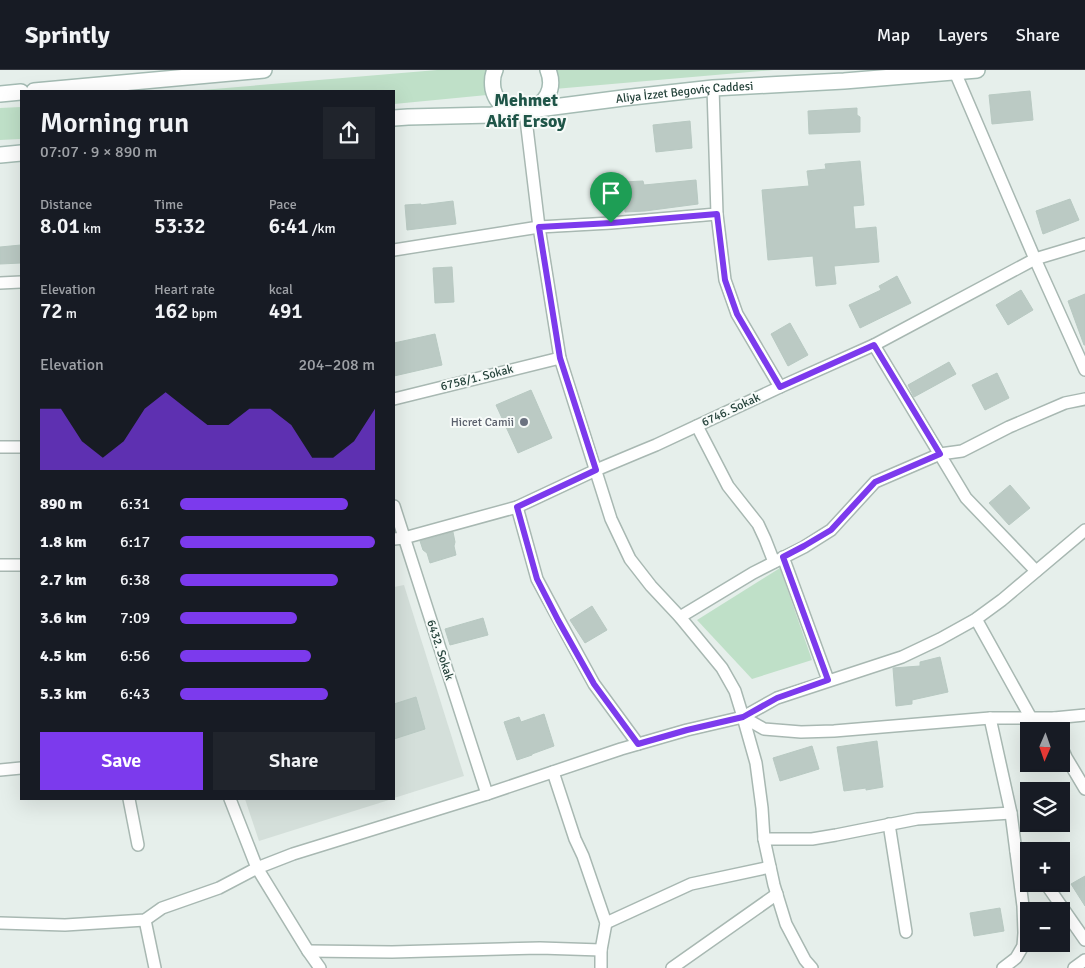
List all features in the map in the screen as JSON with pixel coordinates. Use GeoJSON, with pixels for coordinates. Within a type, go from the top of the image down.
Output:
{"type":"FeatureCollection","features":[{"type":"Feature","properties":{"kind":"main road"},"geometry":{"type":"LineString","coordinates":[[42,90],[175,74],[264,70]]}},
{"type":"Feature","properties":{"kind":"main road"},"geometry":{"type":"LineString","coordinates":[[495,70],[492,83],[494,92],[499,101],[515,111],[525,111],[542,103],[548,95],[551,86],[548,70]]}},
{"type":"Feature","properties":{"kind":"main road","name":"Aliya İzzet Begoviç Caddesi"},"geometry":{"type":"LineString","coordinates":[[395,118],[492,115],[713,88],[844,81],[977,70]]}},
{"type":"Feature","properties":{"kind":"main road"},"geometry":{"type":"LineString","coordinates":[[0,94],[20,92]]}},
{"type":"Feature","properties":{"kind":"main road"},"geometry":{"type":"LineString","coordinates":[[0,155],[20,153]]}},
{"type":"Feature","properties":{"kind":"street"},"geometry":{"type":"LineString","coordinates":[[955,72],[1085,370]]}},
{"type":"Feature","properties":{"kind":"street"},"geometry":{"type":"LineString","coordinates":[[713,88],[717,214],[725,280],[737,314],[780,387]]}},
{"type":"Feature","properties":{"kind":"street"},"geometry":{"type":"LineString","coordinates":[[525,111],[539,227],[560,358],[611,519],[630,559],[722,668],[735,691],[756,763],[764,839],[777,894],[786,924],[812,968]]}},
{"type":"Feature","properties":{"kind":"street"},"geometry":{"type":"LineString","coordinates":[[395,250],[539,227],[717,214]]}},
{"type":"Feature","properties":{"kind":"street","name":"6746. Sokak"},"geometry":{"type":"LineString","coordinates":[[399,538],[517,507],[596,470],[656,446],[874,345],[1035,259],[1085,244]]}},
{"type":"Feature","properties":{"kind":"street"},"geometry":{"type":"LineString","coordinates":[[0,283],[20,282]]}},
{"type":"Feature","properties":{"kind":"street"},"geometry":{"type":"LineString","coordinates":[[874,345],[966,498],[1036,571]]}},
{"type":"Feature","properties":{"kind":"street","name":"6758/1. Sokak"},"geometry":{"type":"LineString","coordinates":[[395,399],[560,358]]}},
{"type":"Feature","properties":{"kind":"street"},"geometry":{"type":"LineString","coordinates":[[680,617],[831,530],[875,482],[940,454],[962,451],[1009,427],[1065,403],[1085,398]]}},
{"type":"Feature","properties":{"kind":"street"},"geometry":{"type":"LineString","coordinates":[[698,426],[728,486],[758,524],[778,559],[828,680]]}},
{"type":"Feature","properties":{"kind":"street"},"geometry":{"type":"LineString","coordinates":[[0,448],[20,447]]}},
{"type":"Feature","properties":{"kind":"street"},"geometry":{"type":"LineString","coordinates":[[517,507],[537,579],[594,684],[638,744]]}},
{"type":"Feature","properties":{"kind":"street","name":"6432. Sokak"},"geometry":{"type":"LineString","coordinates":[[395,512],[399,538],[487,794]]}},
{"type":"Feature","properties":{"kind":"street"},"geometry":{"type":"LineString","coordinates":[[0,923],[66,925],[146,920],[162,908],[219,888],[257,868],[293,854],[487,794],[638,744],[743,717],[777,698],[902,657],[940,640],[976,619],[1002,600],[1085,530]]}},
{"type":"Feature","properties":{"kind":"street"},"geometry":{"type":"LineString","coordinates":[[0,566],[20,565]]}},
{"type":"Feature","properties":{"kind":"street"},"geometry":{"type":"LineString","coordinates":[[976,619],[1031,718]]}},
{"type":"Feature","properties":{"kind":"street"},"geometry":{"type":"LineString","coordinates":[[743,717],[764,729],[800,732],[834,731],[990,718],[1054,718],[1085,715]]}},
{"type":"Feature","properties":{"kind":"street"},"geometry":{"type":"LineString","coordinates":[[990,718],[1011,813],[1023,906],[1023,946],[1016,958],[1003,968]]}},
{"type":"Feature","properties":{"kind":"street"},"geometry":{"type":"LineString","coordinates":[[1054,718],[1055,722]]}},
{"type":"Feature","properties":{"kind":"street"},"geometry":{"type":"LineString","coordinates":[[1070,764],[1085,789]]}},
{"type":"Feature","properties":{"kind":"street"},"geometry":{"type":"LineString","coordinates":[[0,770],[20,768]]}},
{"type":"Feature","properties":{"kind":"street"},"geometry":{"type":"LineString","coordinates":[[553,772],[606,923],[601,950],[601,968]]}},
{"type":"Feature","properties":{"kind":"street"},"geometry":{"type":"LineString","coordinates":[[129,800],[138,844]]}},
{"type":"Feature","properties":{"kind":"street"},"geometry":{"type":"LineString","coordinates":[[230,800],[257,868],[320,968]]}},
{"type":"Feature","properties":{"kind":"street"},"geometry":{"type":"LineString","coordinates":[[764,839],[812,839],[916,820],[1011,813]]}},
{"type":"Feature","properties":{"kind":"street"},"geometry":{"type":"LineString","coordinates":[[890,824],[906,932]]}},
{"type":"Feature","properties":{"kind":"street"},"geometry":{"type":"LineString","coordinates":[[1016,851],[1020,853]]}},
{"type":"Feature","properties":{"kind":"street"},"geometry":{"type":"LineString","coordinates":[[606,923],[691,884],[770,867]]}},
{"type":"Feature","properties":{"kind":"street"},"geometry":{"type":"LineString","coordinates":[[1052,892],[1085,940]]}},
{"type":"Feature","properties":{"kind":"street"},"geometry":{"type":"LineString","coordinates":[[672,968],[777,894]]}},
{"type":"Feature","properties":{"kind":"street"},"geometry":{"type":"LineString","coordinates":[[146,920],[155,968]]}},
{"type":"Feature","properties":{"kind":"street"},"geometry":{"type":"LineString","coordinates":[[308,951],[392,952],[540,948],[601,950]]}},
{"type":"Feature","properties":{"kind":"street"},"geometry":{"type":"LineString","coordinates":[[1074,968],[1085,960]]}},
{"type":"Feature","properties":{"kind":"shaded area"},"geometry":{"type":"Polygon","coordinates":[[[404,585],[464,776],[395,798],[395,587],[404,585]]]}},
{"type":"Feature","properties":{"kind":"shaded area"},"geometry":{"type":"Polygon","coordinates":[[[245,800],[389,800],[259,841],[245,800]]]}},
{"type":"Feature","properties":{"kind":"green space"},"geometry":{"type":"Polygon","coordinates":[[[437,70],[488,70],[487,95],[395,104],[395,90],[202,90],[437,70]]]}},
{"type":"Feature","properties":{"kind":"green space"},"geometry":{"type":"Polygon","coordinates":[[[540,70],[774,70],[543,90],[540,70]]]}},
{"type":"Feature","properties":{"kind":"green space"},"geometry":{"type":"Polygon","coordinates":[[[20,107],[20,139],[0,140],[0,108],[20,107]]]}},
{"type":"Feature","properties":{"kind":"green space"},"geometry":{"type":"Polygon","coordinates":[[[780,568],[812,660],[752,679],[697,620],[780,568]]]}},
{"type":"Feature","properties":{"kind":"building"},"geometry":{"type":"Polygon","coordinates":[[[1030,91],[1033,120],[992,124],[989,95],[1030,91]]]}},
{"type":"Feature","properties":{"kind":"building"},"geometry":{"type":"Polygon","coordinates":[[[857,108],[857,115],[860,117],[860,132],[809,134],[808,111],[857,108]]]}},
{"type":"Feature","properties":{"kind":"building"},"geometry":{"type":"Polygon","coordinates":[[[690,121],[692,148],[656,152],[653,125],[690,121]]]}},
{"type":"Feature","properties":{"kind":"building"},"geometry":{"type":"Polygon","coordinates":[[[860,161],[864,205],[853,206],[855,229],[876,227],[879,262],[834,266],[836,284],[816,286],[813,256],[768,260],[762,190],[809,186],[807,171],[826,169],[825,164],[860,161]]]}},
{"type":"Feature","properties":{"kind":"building"},"geometry":{"type":"Polygon","coordinates":[[[696,180],[698,204],[625,212],[623,182],[643,181],[644,185],[696,180]]]}},
{"type":"Feature","properties":{"kind":"building"},"geometry":{"type":"Polygon","coordinates":[[[1070,199],[1079,220],[1043,234],[1036,211],[1070,199]]]}},
{"type":"Feature","properties":{"kind":"building"},"geometry":{"type":"Polygon","coordinates":[[[453,201],[456,224],[407,230],[405,205],[453,201]]]}},
{"type":"Feature","properties":{"kind":"building"},"geometry":{"type":"Polygon","coordinates":[[[20,245],[20,263],[0,264],[0,247],[20,245]]]}},
{"type":"Feature","properties":{"kind":"building"},"geometry":{"type":"Polygon","coordinates":[[[452,267],[454,302],[435,303],[433,268],[452,267]]]}},
{"type":"Feature","properties":{"kind":"building"},"geometry":{"type":"Polygon","coordinates":[[[897,276],[911,303],[860,328],[849,305],[881,290],[879,286],[897,276]]]}},
{"type":"Feature","properties":{"kind":"building"},"geometry":{"type":"Polygon","coordinates":[[[1021,290],[1033,310],[1008,325],[996,305],[1021,290]]]}},
{"type":"Feature","properties":{"kind":"building"},"geometry":{"type":"Polygon","coordinates":[[[1085,294],[1085,345],[1084,345],[1068,301],[1085,294]]]}},
{"type":"Feature","properties":{"kind":"building"},"geometry":{"type":"Polygon","coordinates":[[[790,323],[808,355],[788,366],[771,334],[790,323]]]}},
{"type":"Feature","properties":{"kind":"building"},"geometry":{"type":"Polygon","coordinates":[[[435,334],[442,365],[395,376],[395,343],[435,334]]]}},
{"type":"Feature","properties":{"kind":"building"},"geometry":{"type":"Polygon","coordinates":[[[949,362],[956,374],[914,397],[908,385],[949,362]]]}},
{"type":"Feature","properties":{"kind":"building"},"geometry":{"type":"Polygon","coordinates":[[[997,373],[1009,398],[985,410],[972,385],[997,373]]]}},
{"type":"Feature","properties":{"kind":"building","name":"Hicret Camii"},"geometry":{"type":"Polygon","coordinates":[[[531,390],[552,438],[518,453],[496,405],[531,390]]]}},
{"type":"Feature","properties":{"kind":"building"},"geometry":{"type":"Polygon","coordinates":[[[1010,485],[1030,508],[1009,525],[989,503],[1010,485]]]}},
{"type":"Feature","properties":{"kind":"building"},"geometry":{"type":"Polygon","coordinates":[[[453,532],[456,555],[430,563],[420,541],[453,532]]]}},
{"type":"Feature","properties":{"kind":"building"},"geometry":{"type":"Polygon","coordinates":[[[592,606],[607,630],[585,643],[570,620],[592,606]]]}},
{"type":"Feature","properties":{"kind":"building"},"geometry":{"type":"Polygon","coordinates":[[[483,618],[488,635],[450,645],[445,629],[483,618]]]}},
{"type":"Feature","properties":{"kind":"building"},"geometry":{"type":"Polygon","coordinates":[[[940,657],[948,692],[912,700],[912,704],[896,706],[893,668],[920,666],[920,662],[940,657]]]}},
{"type":"Feature","properties":{"kind":"building"},"geometry":{"type":"Polygon","coordinates":[[[416,697],[425,729],[395,739],[395,704],[416,697]]]}},
{"type":"Feature","properties":{"kind":"building"},"geometry":{"type":"Polygon","coordinates":[[[544,714],[554,746],[517,760],[504,722],[519,717],[521,722],[544,714]]]}},
{"type":"Feature","properties":{"kind":"building"},"geometry":{"type":"Polygon","coordinates":[[[877,741],[883,787],[844,791],[837,747],[877,741]]]}},
{"type":"Feature","properties":{"kind":"building"},"geometry":{"type":"Polygon","coordinates":[[[812,746],[819,769],[780,781],[773,758],[812,746]]]}},
{"type":"Feature","properties":{"kind":"building"},"geometry":{"type":"Polygon","coordinates":[[[1085,876],[1085,906],[1071,884],[1085,876]]]}},
{"type":"Feature","properties":{"kind":"building"},"geometry":{"type":"Polygon","coordinates":[[[1000,908],[1004,931],[974,936],[970,913],[1000,908]]]}},
{"type":"Feature","properties":{"kind":"place","name":"Hicret Camii"},"geometry":{"type":"Point","coordinates":[524,422]}},
{"type":"Feature","properties":{"kind":"district","name":"Mehmet Akif Ersoy"},"geometry":{"type":"Point","coordinates":[526,110]}},
{"type":"Feature","properties":{"kind":"route"},"geometry":{"type":"LineString","coordinates":[[717,214],[725,280],[737,314],[780,387],[874,345],[940,454],[875,482],[831,530],[783,557],[828,680],[777,698],[743,717],[638,744],[594,684],[537,579],[517,507],[596,470],[560,358],[539,227],[611,223],[717,214]]}}]}
